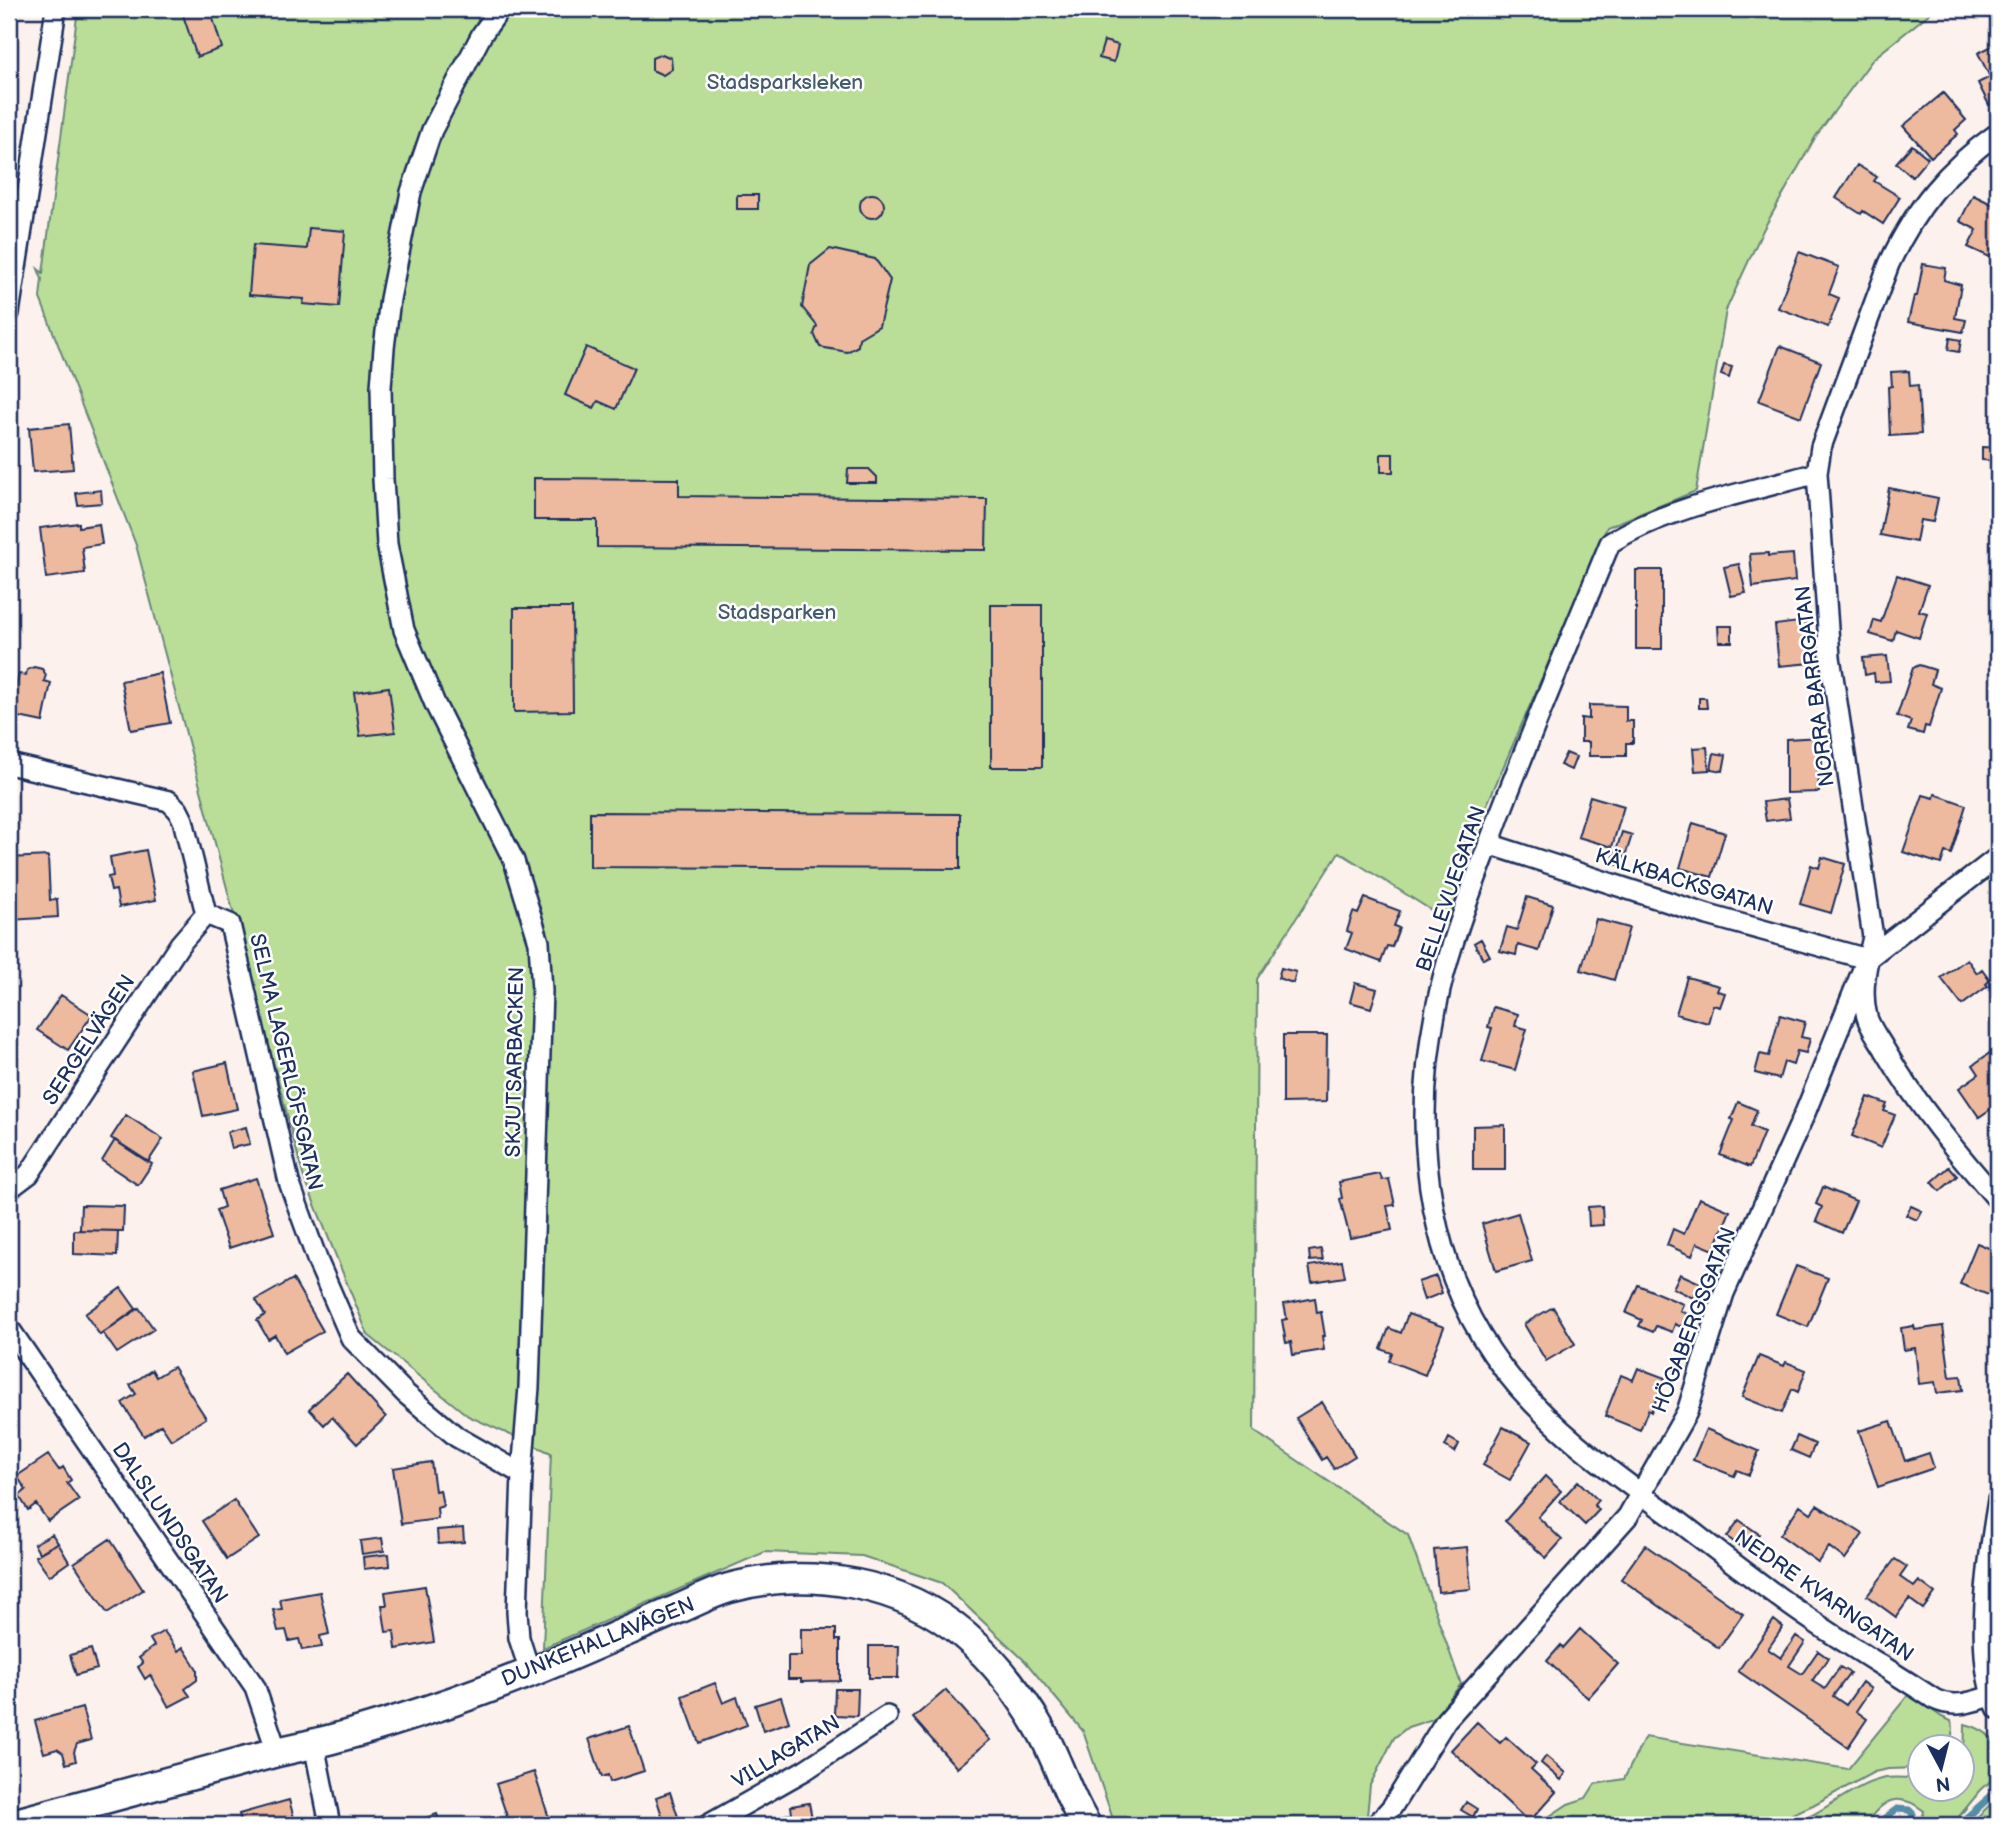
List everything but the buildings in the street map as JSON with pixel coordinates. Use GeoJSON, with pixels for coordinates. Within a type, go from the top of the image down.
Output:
{"type":"FeatureCollection","features":[{"type":"Feature","properties":{"kind":"street"},"geometry":{"type":"LineString","coordinates":[[9,313],[13,266],[56,9]]}},
{"type":"Feature","properties":{"kind":"street","name":"SKJUTSARBACKEN"},"geometry":{"type":"LineString","coordinates":[[500,9],[482,34],[432,130],[411,192],[390,299],[384,348],[383,479],[387,544],[404,630],[435,705],[514,860],[539,942],[542,991],[530,1360],[522,1474],[517,1612],[519,1638],[530,1672]]}},
{"type":"Feature","properties":{"kind":"street","name":"NORRA BARRGATAN"},"geometry":{"type":"LineString","coordinates":[[1998,133],[1975,150],[1931,192],[1902,236],[1889,264],[1821,447],[1817,473],[1830,657],[1873,937],[1867,959],[1864,1001],[1867,1020],[1898,1072],[1946,1140],[1998,1200]]}},
{"type":"Feature","properties":{"kind":"street","name":"BELLEVUEGATAN"},"geometry":{"type":"LineString","coordinates":[[1641,1494],[1532,1403],[1500,1365],[1453,1283],[1437,1231],[1428,1181],[1425,1113],[1428,1070],[1440,990],[1461,919],[1489,844],[1610,543],[1632,529],[1682,511],[1817,473]]}},
{"type":"Feature","properties":{"kind":"street"},"geometry":{"type":"LineString","coordinates":[[9,764],[169,801],[183,820],[206,914]]}},
{"type":"Feature","properties":{"kind":"street","name":"KÄLKBACKSGATAN"},"geometry":{"type":"LineString","coordinates":[[1489,844],[1708,915],[1867,959]]}},
{"type":"Feature","properties":{"kind":"street"},"geometry":{"type":"LineString","coordinates":[[1867,959],[1998,857]]}},
{"type":"Feature","properties":{"kind":"street","name":"SELMA LAGERLÖFSGATAN"},"geometry":{"type":"LineString","coordinates":[[206,914],[230,924],[289,1182],[318,1262],[351,1338],[406,1394],[457,1437],[522,1474]]}},
{"type":"Feature","properties":{"kind":"street","name":"SERGELVÄGEN"},"geometry":{"type":"LineString","coordinates":[[9,1189],[29,1174],[180,944],[206,914]]}},
{"type":"Feature","properties":{"kind":"street","name":"HÖGABERGSGATAN"},"geometry":{"type":"LineString","coordinates":[[1376,1825],[1392,1807],[1446,1720],[1628,1516],[1641,1494],[1687,1412],[1724,1293],[1805,1113],[1867,959]]}},
{"type":"Feature","properties":{"kind":"street","name":"DALSLUNDSGATAN"},"geometry":{"type":"LineString","coordinates":[[9,1328],[254,1687],[277,1752]]}},
{"type":"Feature","properties":{"kind":"street","name":"NEDRE KVARNGATAN"},"geometry":{"type":"LineString","coordinates":[[1641,1494],[1793,1607],[1934,1699],[1947,1705],[1995,1703]]}},
{"type":"Feature","properties":{"kind":"street"},"geometry":{"type":"LineString","coordinates":[[1995,1703],[1986,1652],[1987,1567],[1998,1500]]}},
{"type":"Feature","properties":{"kind":"street","name":"DUNKEHALLAVÄGEN"},"geometry":{"type":"LineString","coordinates":[[9,1825],[314,1744],[427,1709],[530,1672],[729,1588],[780,1579],[831,1578],[873,1588],[925,1608],[964,1635],[1009,1682],[1043,1734],[1086,1825]]}},
{"type":"Feature","properties":{"kind":"street","name":"VILLAGATAN"},"geometry":{"type":"LineString","coordinates":[[708,1825],[805,1770],[887,1716]]}},
{"type":"Feature","properties":{"kind":"street"},"geometry":{"type":"LineString","coordinates":[[314,1744],[330,1825]]}},
{"type":"Feature","properties":{"kind":"green space","name":"Stadsparken"},"geometry":{"type":"Polygon","coordinates":[[[78,9],[1935,9],[1873,59],[1816,136],[1763,230],[1726,310],[1696,491],[1607,527],[1470,844],[1450,922],[1339,852],[1257,979],[1254,1431],[1408,1535],[1461,1684],[1433,1719],[1408,1727],[1394,1738],[1370,1785],[1367,1816],[1352,1825],[1115,1825],[1083,1731],[1025,1661],[942,1583],[862,1556],[765,1552],[543,1648],[551,1453],[468,1416],[368,1335],[303,1175],[136,545],[40,298],[42,279],[38,269],[43,273],[78,9]]]}},
{"type":"Feature","properties":{"kind":"green space"},"geometry":{"type":"Polygon","coordinates":[[[1909,1694],[1951,1721],[1952,1732],[1906,1732],[1906,1768],[1874,1772],[1788,1816],[1751,1825],[1543,1825],[1547,1818],[1568,1804],[1586,1798],[1595,1784],[1624,1779],[1645,1737],[1848,1769],[1909,1694]]]}},
{"type":"Feature","properties":{"kind":"green space"},"geometry":{"type":"Polygon","coordinates":[[[1965,1724],[1983,1731],[1996,1748],[1998,1774],[1976,1796],[1976,1732],[1965,1732],[1965,1724]]]}},
{"type":"Feature","properties":{"kind":"green space"},"geometry":{"type":"Polygon","coordinates":[[[1896,1777],[1906,1778],[1906,1801],[1884,1804],[1865,1825],[1789,1825],[1813,1815],[1869,1783],[1896,1777]]]}},
{"type":"Feature","properties":{"kind":"green space"},"geometry":{"type":"Polygon","coordinates":[[[1998,1797],[1998,1825],[1969,1825],[1998,1797]]]}},
{"type":"Feature","properties":{"kind":"green space"},"geometry":{"type":"Polygon","coordinates":[[[1908,1802],[1971,1802],[1952,1825],[1921,1825],[1924,1811],[1908,1802]]]}},
{"type":"Feature","properties":{"kind":"waterway"},"geometry":{"type":"LineString","coordinates":[[1958,1825],[1998,1790]]}},
{"type":"Feature","properties":{"kind":"waterway"},"geometry":{"type":"LineString","coordinates":[[1875,1825],[1897,1809],[1909,1810],[1913,1814],[1912,1825]]}},
{"type":"Feature","properties":{"kind":"park label","name":"Stadsparksleken"},"geometry":{"type":"Point","coordinates":[785,82]}}]}
